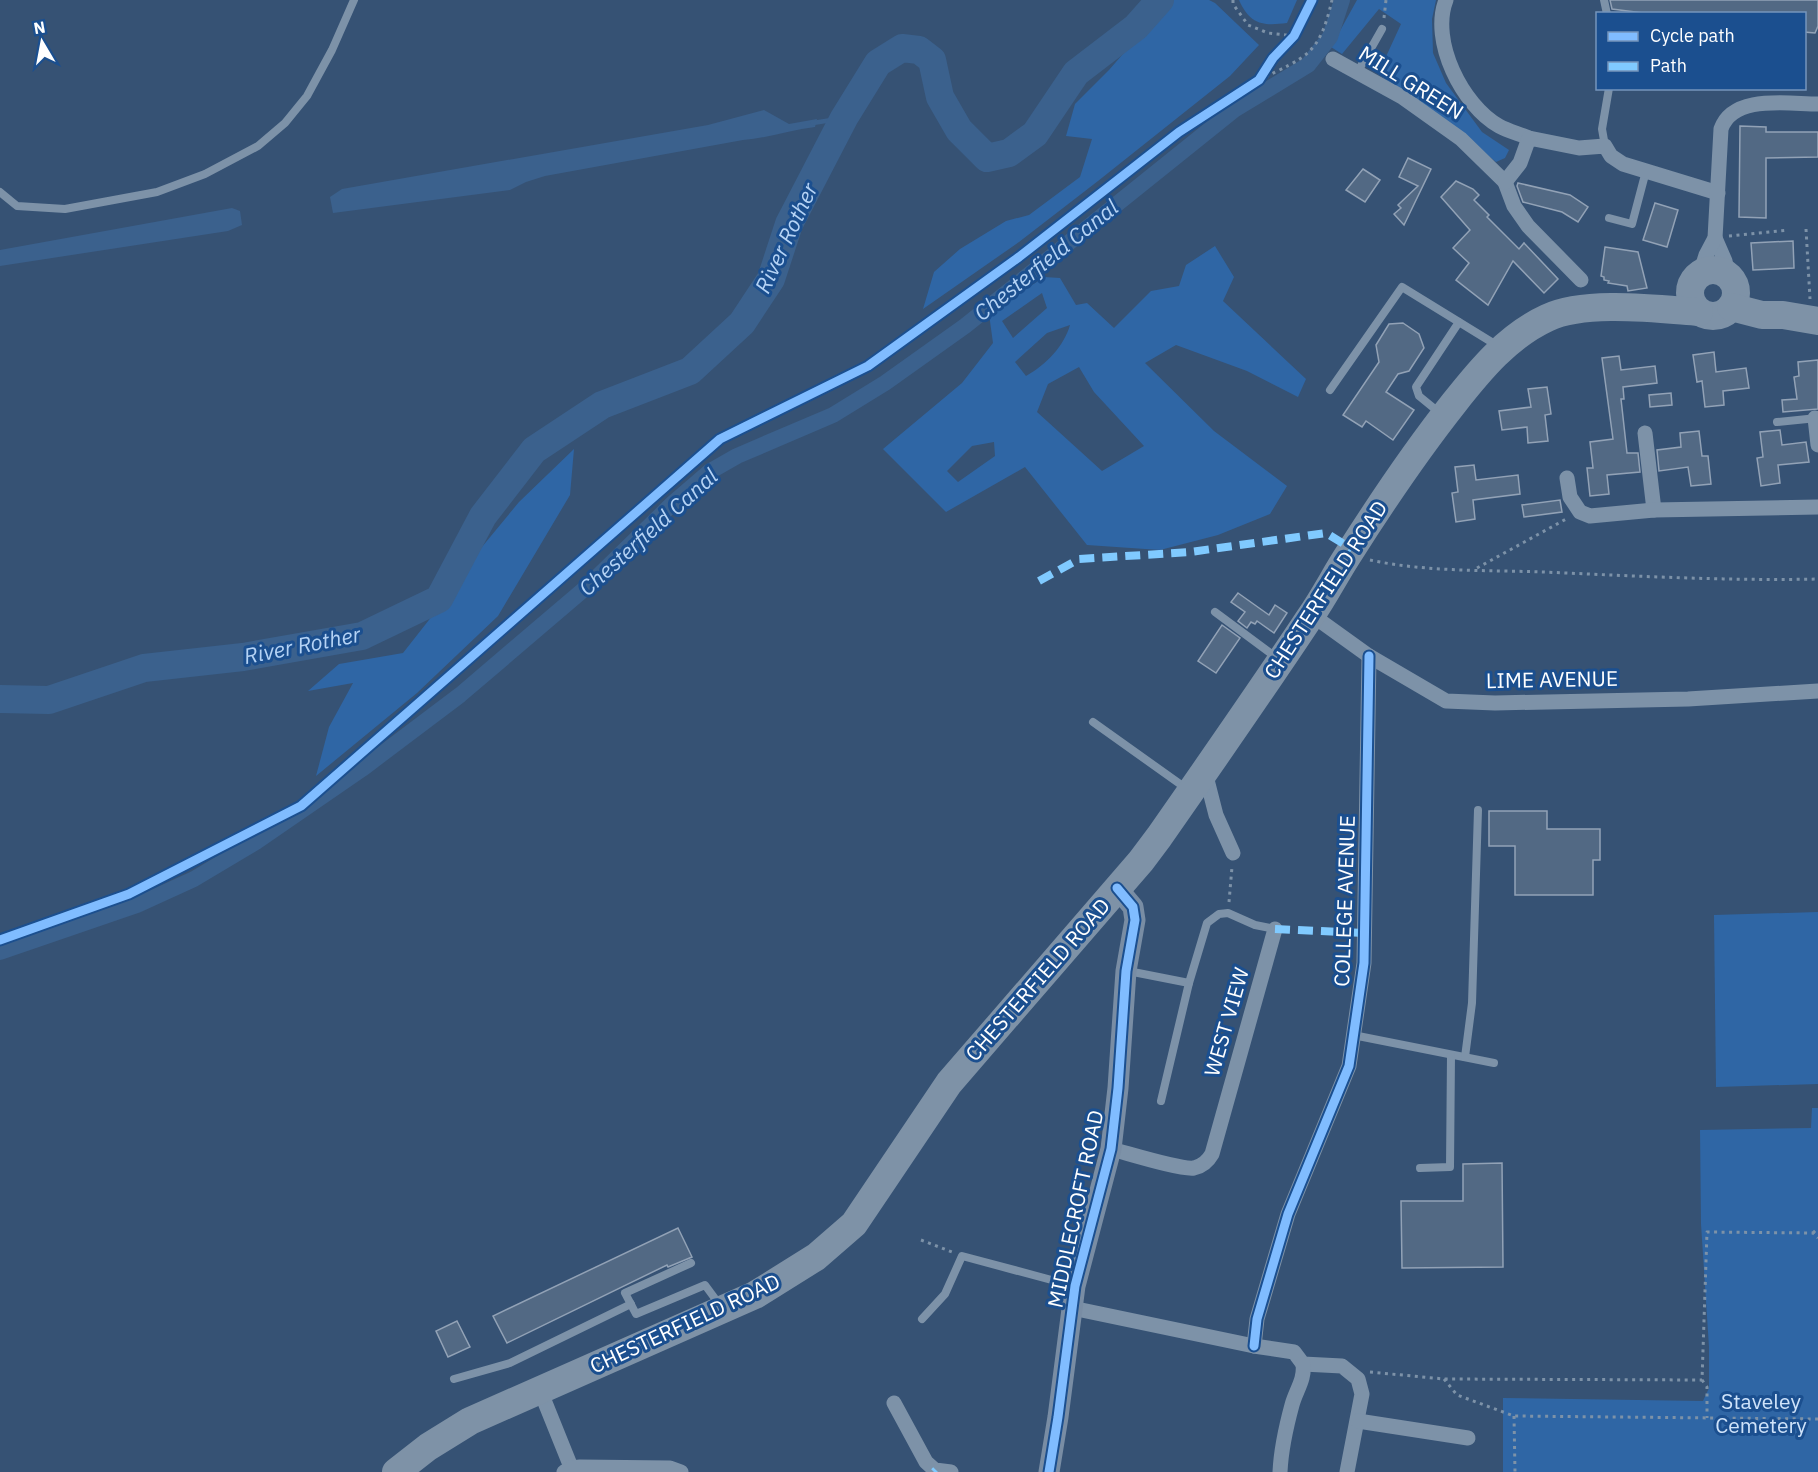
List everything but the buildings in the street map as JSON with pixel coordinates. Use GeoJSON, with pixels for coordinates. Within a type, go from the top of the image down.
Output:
{"type":"FeatureCollection","features":[{"type":"Feature","properties":{"kind":"highway"},"geometry":{"type":"LineString","coordinates":[[1730,288],[1720,315],[1706,315],[1699,312],[1692,304],[1690,294],[1696,279],[1709,270],[1719,271],[1730,288],[1762,315],[1783,315],[1814,321]]}},
{"type":"Feature","properties":{"kind":"highway","name":"CHESTERFIELD ROAD"},"geometry":{"type":"LineString","coordinates":[[1644,307],[1696,279]]}},
{"type":"Feature","properties":{"kind":"highway","name":"CHESTERFIELD ROAD"},"geometry":{"type":"LineString","coordinates":[[396,1472],[428,1447],[470,1421],[724,1310],[781,1281],[831,1245],[854,1224],[949,1083],[1141,861],[1312,615],[1348,555],[1428,435],[1477,374],[1502,348],[1532,326],[1564,311],[1644,307],[1699,312]]}},
{"type":"Feature","properties":{"kind":"street"},"geometry":{"type":"LineString","coordinates":[[1446,0],[1440,26],[1442,45],[1458,80],[1473,104],[1498,126],[1529,138],[1579,148],[1605,146],[1611,156],[1623,164],[1718,193]]}},
{"type":"Feature","properties":{"kind":"street","name":"MILL GREEN"},"geometry":{"type":"LineString","coordinates":[[1333,59],[1402,97],[1461,139],[1505,182],[1514,206],[1528,226],[1581,280]]}},
{"type":"Feature","properties":{"kind":"street"},"geometry":{"type":"LineString","coordinates":[[1696,279],[1715,237],[1720,129],[1724,120],[1732,112],[1761,104],[1818,104]]}},
{"type":"Feature","properties":{"kind":"street"},"geometry":{"type":"LineString","coordinates":[[1505,182],[1520,163],[1529,138]]}},
{"type":"Feature","properties":{"kind":"street"},"geometry":{"type":"LineString","coordinates":[[1715,237],[1725,261],[1730,288]]}},
{"type":"Feature","properties":{"kind":"street"},"geometry":{"type":"LineString","coordinates":[[1817,418],[1818,445]]}},
{"type":"Feature","properties":{"kind":"street"},"geometry":{"type":"LineString","coordinates":[[1645,433],[1654,510]]}},
{"type":"Feature","properties":{"kind":"street"},"geometry":{"type":"LineString","coordinates":[[1568,478],[1570,497],[1580,512],[1590,516],[1654,510],[1818,507]]}},
{"type":"Feature","properties":{"kind":"street","name":"LIME AVENUE"},"geometry":{"type":"LineString","coordinates":[[1312,615],[1369,656],[1446,701],[1495,703],[1689,699],[1818,691]]}},
{"type":"Feature","properties":{"kind":"street","name":"COLLEGE AVENUE"},"geometry":{"type":"LineString","coordinates":[[1254,1346],[1257,1319],[1288,1214],[1349,1066],[1364,963],[1369,656]]}},
{"type":"Feature","properties":{"kind":"street"},"geometry":{"type":"LineString","coordinates":[[1198,782],[1233,853]]}},
{"type":"Feature","properties":{"kind":"street","name":"MIDDLECROFT ROAD"},"geometry":{"type":"LineString","coordinates":[[1049,1472],[1059,1417],[1075,1286],[1111,1149],[1126,971],[1135,913],[1129,901],[1117,888]]}},
{"type":"Feature","properties":{"kind":"street","name":"WEST VIEW"},"geometry":{"type":"LineString","coordinates":[[1111,1149],[1186,1168],[1202,1165],[1209,1160],[1275,929]]}},
{"type":"Feature","properties":{"kind":"street"},"geometry":{"type":"LineString","coordinates":[[1072,1308],[1254,1346],[1294,1352],[1304,1364],[1305,1374],[1292,1403],[1280,1472]]}},
{"type":"Feature","properties":{"kind":"street"},"geometry":{"type":"LineString","coordinates":[[1304,1364],[1342,1366],[1358,1379],[1362,1394],[1347,1472]]}},
{"type":"Feature","properties":{"kind":"street"},"geometry":{"type":"LineString","coordinates":[[540,1390],[569,1471],[670,1468],[681,1472]]}},
{"type":"Feature","properties":{"kind":"street"},"geometry":{"type":"LineString","coordinates":[[894,1402],[927,1462],[935,1470],[951,1472]]}},
{"type":"Feature","properties":{"kind":"street"},"geometry":{"type":"LineString","coordinates":[[1358,1421],[1468,1438]]}},
{"type":"Feature","properties":{"kind":"lane"},"geometry":{"type":"LineString","coordinates":[[0,192],[17,206],[65,209],[157,192],[205,174],[258,146],[285,123],[307,96],[332,50],[354,0]]}},
{"type":"Feature","properties":{"kind":"lane"},"geometry":{"type":"LineString","coordinates":[[1357,72],[1382,29]]}},
{"type":"Feature","properties":{"kind":"lane"},"geometry":{"type":"LineString","coordinates":[[1605,146],[1602,129],[1609,90]]}},
{"type":"Feature","properties":{"kind":"lane"},"geometry":{"type":"LineString","coordinates":[[1610,218],[1632,224],[1646,171]]}},
{"type":"Feature","properties":{"kind":"lane"},"geometry":{"type":"LineString","coordinates":[[1330,390],[1402,287],[1502,348]]}},
{"type":"Feature","properties":{"kind":"lane"},"geometry":{"type":"LineString","coordinates":[[1443,416],[1419,396],[1416,387],[1459,322]]}},
{"type":"Feature","properties":{"kind":"lane"},"geometry":{"type":"LineString","coordinates":[[1777,422],[1817,418]]}},
{"type":"Feature","properties":{"kind":"lane"},"geometry":{"type":"LineString","coordinates":[[1215,612],[1279,659]]}},
{"type":"Feature","properties":{"kind":"lane"},"geometry":{"type":"LineString","coordinates":[[1093,722],[1198,782]]}},
{"type":"Feature","properties":{"kind":"lane"},"geometry":{"type":"LineString","coordinates":[[1465,1057],[1472,1003],[1478,810]]}},
{"type":"Feature","properties":{"kind":"lane","name":"WEST VIEW"},"geometry":{"type":"LineString","coordinates":[[1161,1101],[1189,982],[1207,922],[1219,914],[1228,913],[1255,925],[1275,929]]}},
{"type":"Feature","properties":{"kind":"lane"},"geometry":{"type":"LineString","coordinates":[[1126,971],[1189,982]]}},
{"type":"Feature","properties":{"kind":"lane"},"geometry":{"type":"LineString","coordinates":[[1353,1035],[1494,1063]]}},
{"type":"Feature","properties":{"kind":"lane"},"geometry":{"type":"LineString","coordinates":[[1420,1168],[1450,1167],[1451,1055]]}},
{"type":"Feature","properties":{"kind":"lane"},"geometry":{"type":"LineString","coordinates":[[922,1319],[945,1294],[962,1256],[1075,1286]]}},
{"type":"Feature","properties":{"kind":"lane"},"geometry":{"type":"LineString","coordinates":[[691,1263],[625,1293],[636,1314],[705,1285],[724,1310]]}},
{"type":"Feature","properties":{"kind":"lane"},"geometry":{"type":"LineString","coordinates":[[454,1379],[510,1363],[631,1304]]}},
{"type":"Feature","properties":{"kind":"path"},"geometry":{"type":"LineString","coordinates":[[1233,0],[1233,4],[1248,25],[1268,33],[1296,31]]}},
{"type":"Feature","properties":{"kind":"path"},"geometry":{"type":"LineString","coordinates":[[1255,82],[1297,61],[1314,49],[1324,29],[1332,0]]}},
{"type":"Feature","properties":{"kind":"path"},"geometry":{"type":"LineString","coordinates":[[1382,29],[1386,0]]}},
{"type":"Feature","properties":{"kind":"path"},"geometry":{"type":"LineString","coordinates":[[1296,31],[1305,41],[1333,59]]}},
{"type":"Feature","properties":{"kind":"path"},"geometry":{"type":"LineString","coordinates":[[1287,43],[1296,31]]}},
{"type":"Feature","properties":{"kind":"path"},"geometry":{"type":"LineString","coordinates":[[1255,82],[1268,66]]}},
{"type":"Feature","properties":{"kind":"path"},"geometry":{"type":"LineString","coordinates":[[1806,229],[1814,321]]}},
{"type":"Feature","properties":{"kind":"path"},"geometry":{"type":"LineString","coordinates":[[1715,237],[1788,230]]}},
{"type":"Feature","properties":{"kind":"path"},"geometry":{"type":"LineString","coordinates":[[1475,569],[1580,512]]}},
{"type":"Feature","properties":{"kind":"path"},"geometry":{"type":"LineString","coordinates":[[1348,555],[1394,566],[1758,580],[1818,579]]}},
{"type":"Feature","properties":{"kind":"path"},"geometry":{"type":"LineString","coordinates":[[1228,913],[1233,853]]}},
{"type":"Feature","properties":{"kind":"path"},"geometry":{"type":"LineString","coordinates":[[1813,1233],[1818,1228]]}},
{"type":"Feature","properties":{"kind":"path"},"geometry":{"type":"LineString","coordinates":[[1707,1418],[1707,1387],[1702,1380],[1707,1232],[1813,1233],[1818,1238]]}},
{"type":"Feature","properties":{"kind":"path"},"geometry":{"type":"LineString","coordinates":[[921,1240],[962,1256]]}},
{"type":"Feature","properties":{"kind":"path"},"geometry":{"type":"LineString","coordinates":[[1342,1366],[1351,1370],[1444,1379],[1702,1380]]}},
{"type":"Feature","properties":{"kind":"path"},"geometry":{"type":"LineString","coordinates":[[1444,1379],[1457,1395],[1514,1416],[1818,1419]]}},
{"type":"Feature","properties":{"kind":"path"},"geometry":{"type":"LineString","coordinates":[[1514,1416],[1515,1472]]}},
{"type":"Feature","properties":{"kind":"green space"},"geometry":{"type":"Polygon","coordinates":[[[1170,0],[1209,0],[1215,3],[1259,45],[1230,76],[1098,181],[1019,242],[923,309],[934,272],[960,249],[1006,221],[1029,215],[1080,177],[1092,139],[1066,136],[1075,104],[1109,70],[1170,0]]]}},
{"type":"Feature","properties":{"kind":"green space"},"geometry":{"type":"Polygon","coordinates":[[[1239,0],[1297,0],[1287,23],[1264,24],[1248,15],[1239,0]]]}},
{"type":"Feature","properties":{"kind":"green space"},"geometry":{"type":"Polygon","coordinates":[[[1357,0],[1436,0],[1432,19],[1433,53],[1446,83],[1482,132],[1509,150],[1505,158],[1496,162],[1444,120],[1378,74],[1401,24],[1379,9],[1342,54],[1331,47],[1357,0]]]}},
{"type":"Feature","properties":{"kind":"green space"},"geometry":{"type":"Polygon","coordinates":[[[1215,246],[1234,277],[1223,301],[1306,379],[1298,397],[1247,371],[1176,345],[1145,363],[1214,431],[1287,486],[1270,514],[1218,535],[1160,550],[1087,545],[1025,467],[946,512],[883,449],[962,383],[993,343],[989,314],[1044,277],[1060,278],[1076,305],[1087,303],[1114,328],[1151,291],[1179,286],[1186,265],[1215,246]],[[1042,293],[1002,321],[1013,338],[1047,308],[1042,293]],[[1070,325],[1047,333],[1015,362],[1026,376],[1053,354],[1070,325]],[[1079,367],[1048,384],[1037,412],[1102,471],[1144,446],[1094,392],[1079,367]],[[994,442],[972,446],[947,471],[958,482],[995,456],[994,442]]]}},
{"type":"Feature","properties":{"kind":"green space"},"geometry":{"type":"Polygon","coordinates":[[[574,449],[570,495],[498,616],[417,693],[316,776],[329,727],[353,683],[308,691],[339,664],[403,653],[436,611],[467,565],[519,502],[574,449]]]}},
{"type":"Feature","properties":{"kind":"green space"},"geometry":{"type":"Polygon","coordinates":[[[1818,912],[1818,1084],[1716,1087],[1714,915],[1818,912]]]}},
{"type":"Feature","properties":{"kind":"green space","name":"Staveley Cemetery"},"geometry":{"type":"Polygon","coordinates":[[[1812,1108],[1818,1108],[1818,1472],[1503,1472],[1503,1398],[1703,1401],[1709,1388],[1709,1347],[1701,1224],[1700,1130],[1811,1128],[1812,1108]]]}},
{"type":"Feature","properties":{"kind":"shaded area"},"geometry":{"type":"Polygon","coordinates":[[[764,110],[789,124],[817,119],[815,127],[545,176],[510,190],[333,213],[330,197],[342,189],[708,125],[764,110]]]}},
{"type":"Feature","properties":{"kind":"shaded area"},"geometry":{"type":"Polygon","coordinates":[[[232,208],[240,211],[242,225],[228,231],[0,266],[0,250],[232,208]]]}},
{"type":"Feature","properties":{"kind":"waterway","name":"River Rother"},"geometry":{"type":"LineString","coordinates":[[0,699],[49,700],[144,668],[243,657],[362,636],[439,599],[483,516],[534,450],[602,405],[690,371],[742,323],[771,279],[789,224],[844,118],[878,63],[902,48],[919,50],[932,60],[940,97],[959,130],[987,158],[1009,153],[1035,134],[1076,73],[1136,27],[1160,0]]}},
{"type":"Feature","properties":{"kind":"waterway","name":"Chesterfield Canal"},"geometry":{"type":"LineString","coordinates":[[0,952],[137,905],[194,879],[256,842],[362,769],[460,695],[589,585],[673,503],[709,472],[737,456],[833,415],[885,383],[965,326],[1234,110],[1308,65],[1330,37],[1342,0]]}},
{"type":"Feature","properties":{"kind":"waterway"},"geometry":{"type":"LineString","coordinates":[[813,123],[844,118]]}},
{"type":"Feature","properties":{"kind":"marked path"},"geometry":{"type":"LineString","coordinates":[[1039,581],[1079,559],[1190,552],[1326,533],[1352,549]]}},
{"type":"Feature","properties":{"kind":"marked path"},"geometry":{"type":"LineString","coordinates":[[1275,929],[1364,933]]}},
{"type":"Feature","properties":{"kind":"cycle path"},"geometry":{"type":"LineString","coordinates":[[0,940],[129,894],[301,806],[720,439],[868,366],[1019,257],[1179,132],[1259,80],[1273,58],[1294,36],[1312,0]]}},
{"type":"Feature","properties":{"kind":"cycle path"},"geometry":{"type":"LineString","coordinates":[[1254,1346],[1257,1319],[1288,1214],[1349,1066],[1364,963],[1369,656]]}},
{"type":"Feature","properties":{"kind":"cycle path"},"geometry":{"type":"LineString","coordinates":[[1049,1472],[1075,1286],[1111,1149],[1118,1088],[1126,971],[1135,920],[1133,907],[1117,888]]}}]}
